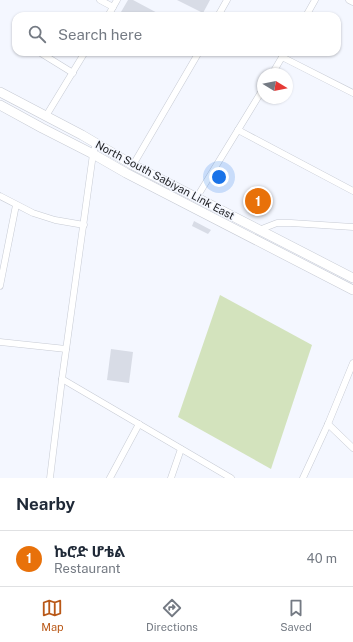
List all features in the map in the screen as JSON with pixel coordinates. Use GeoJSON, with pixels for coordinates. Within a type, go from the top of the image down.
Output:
{"type":"FeatureCollection","features":[{"type":"Feature","properties":{"kind":"main road","name":"North South Sabiyan Link East"},"geometry":{"type":"LineString","coordinates":[[0,92],[133,164],[353,278]]}},
{"type":"Feature","properties":{"kind":"main road","name":"North South Sabiyan Link East"},"geometry":{"type":"LineString","coordinates":[[0,104],[126,173],[353,290]]}},
{"type":"Feature","properties":{"kind":"main road"},"geometry":{"type":"LineString","coordinates":[[222,222],[227,213]]}},
{"type":"Feature","properties":{"kind":"street"},"geometry":{"type":"LineString","coordinates":[[100,0],[113,7]]}},
{"type":"Feature","properties":{"kind":"street"},"geometry":{"type":"LineString","coordinates":[[110,12],[117,0]]}},
{"type":"Feature","properties":{"kind":"street"},"geometry":{"type":"LineString","coordinates":[[220,12],[227,0]]}},
{"type":"Feature","properties":{"kind":"street"},"geometry":{"type":"LineString","coordinates":[[308,12],[315,0]]}},
{"type":"Feature","properties":{"kind":"street"},"geometry":{"type":"LineString","coordinates":[[349,0],[353,2]]}},
{"type":"Feature","properties":{"kind":"street"},"geometry":{"type":"LineString","coordinates":[[46,56],[73,72]]}},
{"type":"Feature","properties":{"kind":"street"},"geometry":{"type":"LineString","coordinates":[[46,116],[83,56]]}},
{"type":"Feature","properties":{"kind":"street"},"geometry":{"type":"LineString","coordinates":[[133,164],[197,56]]}},
{"type":"Feature","properties":{"kind":"street"},"geometry":{"type":"LineString","coordinates":[[276,68],[283,56]]}},
{"type":"Feature","properties":{"kind":"street"},"geometry":{"type":"LineString","coordinates":[[288,56],[353,92]]}},
{"type":"Feature","properties":{"kind":"street"},"geometry":{"type":"LineString","coordinates":[[197,197],[257,99]]}},
{"type":"Feature","properties":{"kind":"street"},"geometry":{"type":"LineString","coordinates":[[238,130],[353,191]]}},
{"type":"Feature","properties":{"kind":"street"},"geometry":{"type":"LineString","coordinates":[[50,478],[66,349],[93,154],[96,144]]}},
{"type":"Feature","properties":{"kind":"street"},"geometry":{"type":"LineString","coordinates":[[0,196],[33,213],[55,220],[84,225]]}},
{"type":"Feature","properties":{"kind":"street"},"geometry":{"type":"LineString","coordinates":[[0,286],[16,205]]}},
{"type":"Feature","properties":{"kind":"street"},"geometry":{"type":"LineString","coordinates":[[259,230],[277,223],[353,227]]}},
{"type":"Feature","properties":{"kind":"street"},"geometry":{"type":"LineString","coordinates":[[0,342],[66,349]]}},
{"type":"Feature","properties":{"kind":"street"},"geometry":{"type":"LineString","coordinates":[[302,478],[328,424],[353,363]]}},
{"type":"Feature","properties":{"kind":"street"},"geometry":{"type":"LineString","coordinates":[[62,379],[231,478]]}},
{"type":"Feature","properties":{"kind":"street"},"geometry":{"type":"LineString","coordinates":[[110,478],[139,424]]}},
{"type":"Feature","properties":{"kind":"street"},"geometry":{"type":"LineString","coordinates":[[328,424],[353,448]]}},
{"type":"Feature","properties":{"kind":"street"},"geometry":{"type":"LineString","coordinates":[[171,478],[181,449]]}},
{"type":"Feature","properties":{"kind":"green space"},"geometry":{"type":"Polygon","coordinates":[[[220,295],[312,345],[271,469],[178,417],[220,295]]]}},
{"type":"Feature","properties":{"kind":"building"},"geometry":{"type":"Polygon","coordinates":[[[128,0],[133,0],[156,12],[121,12],[128,0]]]}},
{"type":"Feature","properties":{"kind":"building"},"geometry":{"type":"Polygon","coordinates":[[[177,0],[210,0],[204,12],[177,0]]]}},
{"type":"Feature","properties":{"kind":"building"},"geometry":{"type":"Polygon","coordinates":[[[194,221],[211,230],[208,234],[192,226],[194,221]]]}},
{"type":"Feature","properties":{"kind":"building"},"geometry":{"type":"Polygon","coordinates":[[[111,349],[133,352],[129,383],[107,380],[111,349]]]}},
{"type":"Feature","properties":{"kind":"place","name":"ኬሮድ ሆቴል"},"geometry":{"type":"Point","coordinates":[258,201]}}]}
